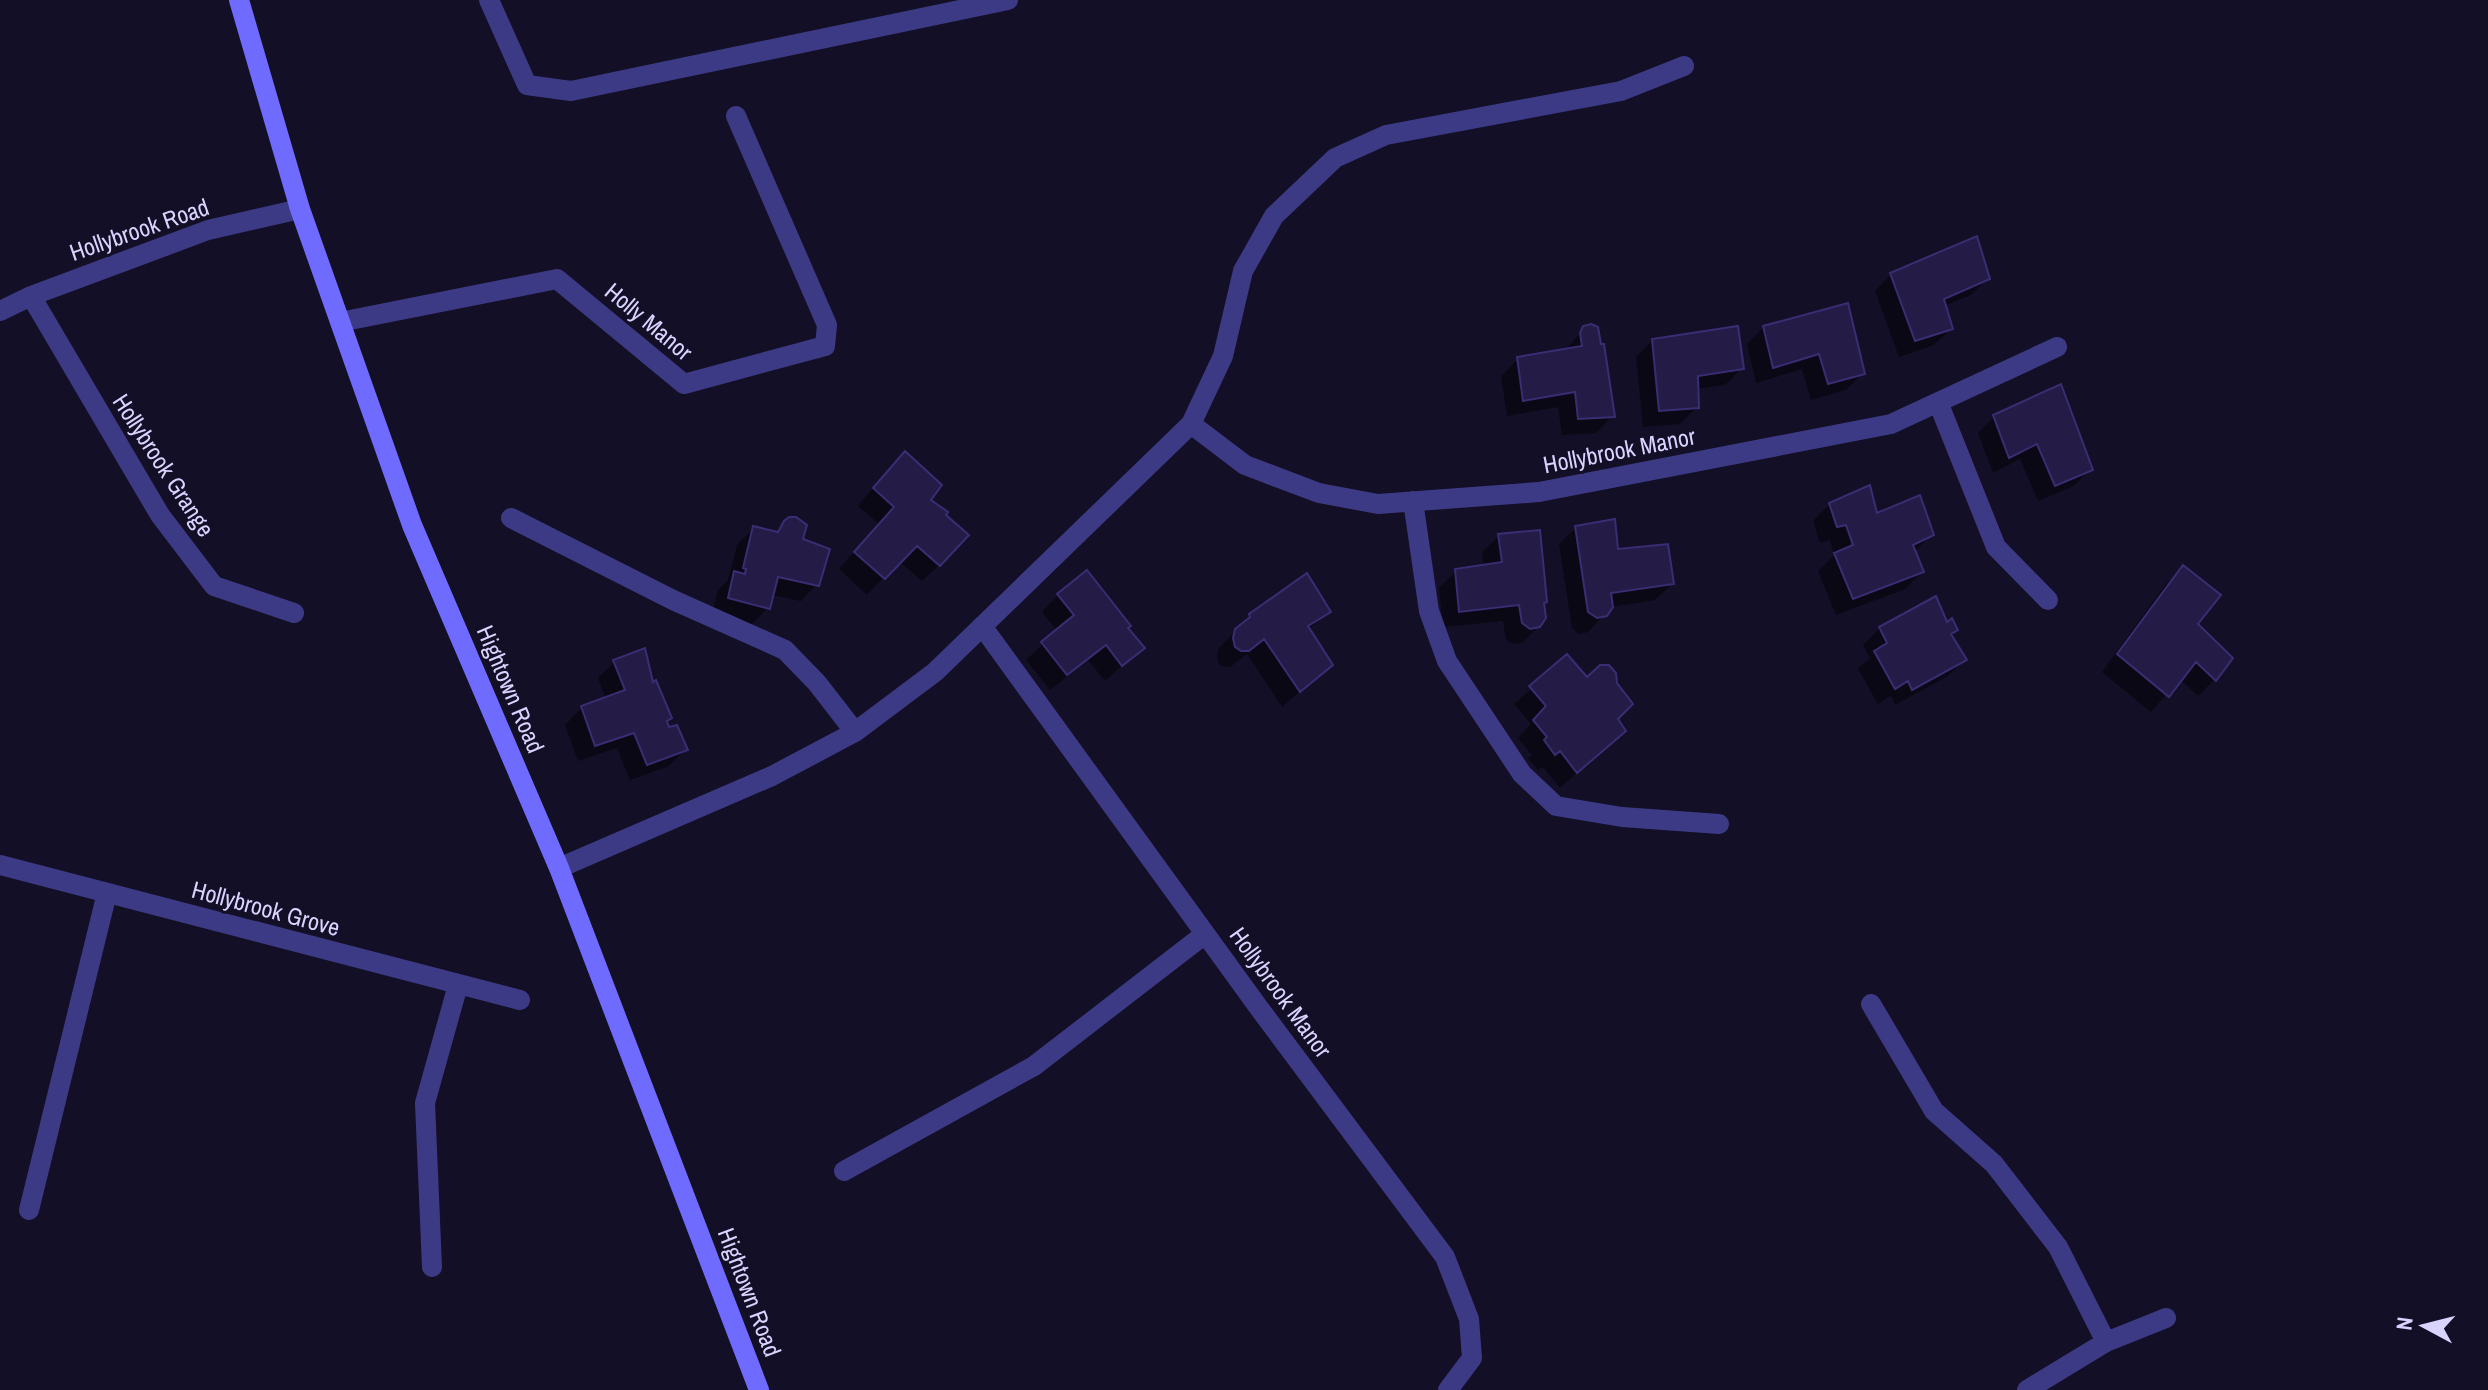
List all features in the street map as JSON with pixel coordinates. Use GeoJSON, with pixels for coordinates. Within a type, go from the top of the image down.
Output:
{"type":"FeatureCollection","features":[{"type":"Feature","properties":{"kind":"main road","name":"Hightown Road"},"geometry":{"type":"LineString","coordinates":[[239,0],[300,209],[412,525],[559,868],[759,1390]]}},
{"type":"Feature","properties":{"kind":"street"},"geometry":{"type":"LineString","coordinates":[[489,0],[527,85],[571,91],[1008,0]]}},
{"type":"Feature","properties":{"kind":"street"},"geometry":{"type":"LineString","coordinates":[[559,868],[772,776],[855,732],[935,672],[1191,424],[1223,356],[1243,271],[1274,216],[1335,158],[1386,135],[1621,91],[1684,66]]}},
{"type":"Feature","properties":{"kind":"street","name":"Holly Manor"},"geometry":{"type":"LineString","coordinates":[[340,322],[557,279],[684,384],[825,346],[827,325],[736,116]]}},
{"type":"Feature","properties":{"kind":"street","name":"Hollybrook Road"},"geometry":{"type":"LineString","coordinates":[[0,311],[31,296],[208,230],[300,209]]}},
{"type":"Feature","properties":{"kind":"street","name":"Hollybrook Grange"},"geometry":{"type":"LineString","coordinates":[[31,296],[160,515],[214,586],[294,613]]}},
{"type":"Feature","properties":{"kind":"street","name":"Hollybrook Manor"},"geometry":{"type":"LineString","coordinates":[[1191,424],[1245,465],[1319,493],[1378,504],[1539,492],[1891,424],[2057,347]]}},
{"type":"Feature","properties":{"kind":"street"},"geometry":{"type":"LineString","coordinates":[[1938,402],[1996,547],[2048,600]]}},
{"type":"Feature","properties":{"kind":"street"},"geometry":{"type":"LineString","coordinates":[[1413,501],[1429,611],[1447,661],[1522,774],[1556,806],[1622,817],[1719,824]]}},
{"type":"Feature","properties":{"kind":"street"},"geometry":{"type":"LineString","coordinates":[[511,518],[673,600],[785,650],[817,683],[855,732]]}},
{"type":"Feature","properties":{"kind":"street","name":"Hollybrook Manor"},"geometry":{"type":"LineString","coordinates":[[982,626],[1205,934],[1445,1257],[1469,1319],[1472,1358],[1448,1390]]}},
{"type":"Feature","properties":{"kind":"street","name":"Hollybrook Grove"},"geometry":{"type":"LineString","coordinates":[[0,865],[520,1000]]}},
{"type":"Feature","properties":{"kind":"street"},"geometry":{"type":"LineString","coordinates":[[29,1210],[107,893]]}},
{"type":"Feature","properties":{"kind":"street"},"geometry":{"type":"LineString","coordinates":[[844,1171],[1034,1066],[1205,934]]}},
{"type":"Feature","properties":{"kind":"street"},"geometry":{"type":"LineString","coordinates":[[432,1267],[425,1103],[458,985]]}},
{"type":"Feature","properties":{"kind":"street"},"geometry":{"type":"LineString","coordinates":[[1871,1004],[1934,1111],[1994,1164],[2058,1247],[2106,1342]]}},
{"type":"Feature","properties":{"kind":"street"},"geometry":{"type":"LineString","coordinates":[[2027,1390],[2106,1342],[2166,1318]]}},
{"type":"Feature","properties":{"kind":"building"},"geometry":{"type":"Polygon","coordinates":[[[1977,236],[1990,279],[1944,299],[1953,329],[1915,341],[1890,273],[1977,236]]]}},
{"type":"Feature","properties":{"kind":"building"},"geometry":{"type":"Polygon","coordinates":[[[1848,303],[1865,374],[1828,384],[1819,354],[1773,368],[1763,326],[1848,303]]]}},
{"type":"Feature","properties":{"kind":"building"},"geometry":{"type":"Polygon","coordinates":[[[1591,324],[1598,327],[1601,344],[1604,344],[1615,417],[1578,419],[1575,392],[1523,401],[1517,357],[1582,346],[1580,333],[1583,326],[1591,324]]]}},
{"type":"Feature","properties":{"kind":"building"},"geometry":{"type":"Polygon","coordinates":[[[1738,326],[1744,369],[1698,376],[1699,408],[1659,411],[1652,339],[1738,326]]]}},
{"type":"Feature","properties":{"kind":"building"},"geometry":{"type":"Polygon","coordinates":[[[2061,384],[2093,470],[2055,486],[2037,444],[2009,458],[1993,415],[2061,384]]]}},
{"type":"Feature","properties":{"kind":"building"},"geometry":{"type":"Polygon","coordinates":[[[905,451],[942,485],[931,500],[948,512],[946,515],[969,535],[940,566],[917,546],[885,579],[854,552],[894,507],[873,488],[905,451]]]}},
{"type":"Feature","properties":{"kind":"building"},"geometry":{"type":"Polygon","coordinates":[[[1870,485],[1877,513],[1920,495],[1934,535],[1913,545],[1924,572],[1853,599],[1834,553],[1853,545],[1846,525],[1837,527],[1829,503],[1870,485]]]}},
{"type":"Feature","properties":{"kind":"building"},"geometry":{"type":"Polygon","coordinates":[[[789,517],[796,517],[807,525],[803,539],[830,549],[819,586],[778,577],[770,609],[728,598],[734,571],[745,574],[746,569],[743,568],[753,526],[778,532],[789,517]]]}},
{"type":"Feature","properties":{"kind":"building"},"geometry":{"type":"Polygon","coordinates":[[[1615,519],[1618,549],[1668,544],[1674,584],[1611,593],[1613,607],[1607,616],[1597,618],[1588,612],[1575,526],[1615,519]]]}},
{"type":"Feature","properties":{"kind":"building"},"geometry":{"type":"Polygon","coordinates":[[[1540,530],[1547,602],[1544,603],[1546,618],[1540,627],[1530,629],[1522,623],[1519,605],[1459,612],[1455,569],[1502,562],[1498,534],[1540,530]]]}},
{"type":"Feature","properties":{"kind":"building"},"geometry":{"type":"Polygon","coordinates":[[[2183,565],[2221,595],[2198,624],[2233,658],[2216,681],[2196,662],[2169,697],[2117,654],[2183,565]]]}},
{"type":"Feature","properties":{"kind":"building"},"geometry":{"type":"Polygon","coordinates":[[[1087,570],[1145,648],[1122,666],[1106,645],[1067,675],[1041,642],[1074,615],[1057,594],[1087,570]]]}},
{"type":"Feature","properties":{"kind":"building"},"geometry":{"type":"Polygon","coordinates":[[[1307,573],[1331,612],[1308,626],[1333,665],[1300,692],[1264,639],[1249,651],[1241,651],[1235,647],[1233,638],[1235,629],[1250,617],[1249,614],[1307,573]]]}},
{"type":"Feature","properties":{"kind":"building"},"geometry":{"type":"Polygon","coordinates":[[[1936,596],[1947,622],[1952,618],[1958,630],[1951,634],[1967,660],[1912,690],[1908,681],[1895,689],[1874,651],[1887,643],[1879,627],[1936,596]]]}},
{"type":"Feature","properties":{"kind":"building"},"geometry":{"type":"Polygon","coordinates":[[[645,648],[653,682],[656,680],[672,718],[667,721],[669,727],[677,725],[688,750],[647,765],[634,733],[595,746],[581,706],[625,690],[613,660],[645,648]]]}},
{"type":"Feature","properties":{"kind":"building"},"geometry":{"type":"Polygon","coordinates":[[[1567,654],[1587,677],[1600,665],[1609,665],[1616,673],[1617,683],[1633,704],[1618,719],[1626,731],[1577,773],[1560,751],[1555,755],[1544,740],[1547,737],[1533,720],[1546,706],[1529,686],[1567,654]]]}}]}
